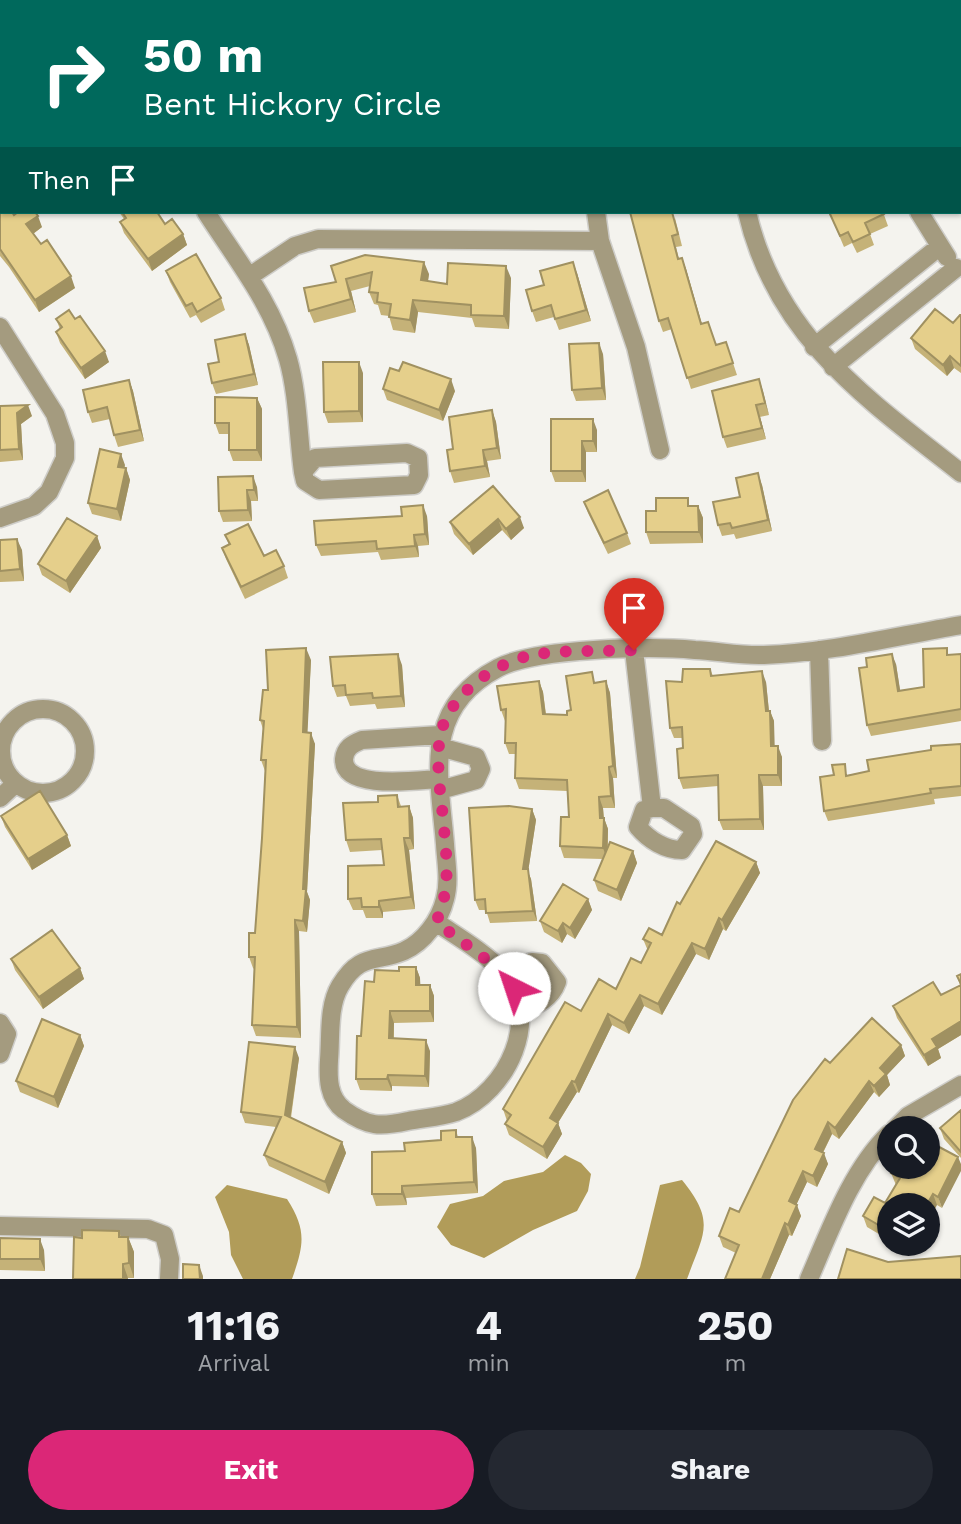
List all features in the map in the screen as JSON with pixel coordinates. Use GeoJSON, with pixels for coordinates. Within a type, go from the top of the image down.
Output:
{"type":"FeatureCollection","features":[{"type":"Feature","properties":{"kind":"street"},"geometry":{"type":"LineString","coordinates":[[207,214],[250,276],[276,326],[288,361],[303,472],[305,481],[319,490],[414,485],[420,468],[418,458],[407,453],[315,458],[303,472]]}},
{"type":"Feature","properties":{"kind":"street"},"geometry":{"type":"LineString","coordinates":[[596,214],[600,241],[636,347],[660,450]]}},
{"type":"Feature","properties":{"kind":"street"},"geometry":{"type":"LineString","coordinates":[[747,214],[752,234],[768,271],[798,327],[814,348],[833,367],[961,473]]}},
{"type":"Feature","properties":{"kind":"street"},"geometry":{"type":"LineString","coordinates":[[833,367],[959,271],[939,247],[920,214]]}},
{"type":"Feature","properties":{"kind":"street"},"geometry":{"type":"LineString","coordinates":[[250,276],[295,246],[318,239],[600,241]]}},
{"type":"Feature","properties":{"kind":"street"},"geometry":{"type":"LineString","coordinates":[[814,348],[939,247]]}},
{"type":"Feature","properties":{"kind":"street"},"geometry":{"type":"LineString","coordinates":[[0,327],[55,414],[65,443],[65,458],[49,492],[34,506],[0,518]]}},
{"type":"Feature","properties":{"kind":"street"},"geometry":{"type":"LineString","coordinates":[[436,922],[503,972],[514,988],[521,1011],[521,1030],[514,1052],[497,1079],[478,1100],[455,1112],[374,1126],[355,1118],[337,1105],[328,1081],[334,1002],[340,986],[354,968],[373,957],[403,952],[422,938],[436,922],[445,902],[448,882],[440,785],[440,741],[451,709],[470,688],[497,668],[532,655],[691,649],[761,656],[819,650],[961,625]]}},
{"type":"Feature","properties":{"kind":"street"},"geometry":{"type":"LineString","coordinates":[[634,650],[652,808]]}},
{"type":"Feature","properties":{"kind":"street"},"geometry":{"type":"LineString","coordinates":[[819,650],[822,741]]}},
{"type":"Feature","properties":{"kind":"street"},"geometry":{"type":"LineString","coordinates":[[40,708],[55,710],[78,727],[86,752],[83,765],[66,786],[41,793],[16,783],[1,761],[5,732],[14,720],[26,712],[40,708]]}},
{"type":"Feature","properties":{"kind":"street"},"geometry":{"type":"LineString","coordinates":[[362,740],[440,741],[476,757],[481,769],[476,780],[440,785],[365,781],[351,775],[344,766],[344,755],[350,746],[362,740]]}},
{"type":"Feature","properties":{"kind":"street"},"geometry":{"type":"LineString","coordinates":[[0,798],[16,783]]}},
{"type":"Feature","properties":{"kind":"street"},"geometry":{"type":"LineString","coordinates":[[503,972],[532,962],[542,963],[557,982],[554,991],[539,1004],[521,1011]]}},
{"type":"Feature","properties":{"kind":"street"},"geometry":{"type":"LineString","coordinates":[[0,1023],[7,1034],[0,1054]]}},
{"type":"Feature","properties":{"kind":"street"},"geometry":{"type":"LineString","coordinates":[[908,1116],[961,1085]]}},
{"type":"Feature","properties":{"kind":"street"},"geometry":{"type":"LineString","coordinates":[[809,1279],[845,1202],[877,1146]]}},
{"type":"Feature","properties":{"kind":"street"},"geometry":{"type":"LineString","coordinates":[[0,1226],[148,1228],[163,1235],[170,1259],[169,1279]]}},
{"type":"Feature","properties":{"kind":"shaded area"},"geometry":{"type":"Polygon","coordinates":[[[565,1155],[581,1163],[591,1174],[588,1191],[577,1211],[533,1230],[484,1258],[451,1245],[437,1227],[450,1204],[483,1196],[504,1181],[543,1172],[565,1155]]]}},
{"type":"Feature","properties":{"kind":"shaded area"},"geometry":{"type":"Polygon","coordinates":[[[682,1180],[700,1207],[704,1228],[687,1279],[635,1279],[660,1185],[682,1180]]]}},
{"type":"Feature","properties":{"kind":"shaded area"},"geometry":{"type":"Polygon","coordinates":[[[227,1185],[287,1199],[298,1220],[302,1238],[292,1279],[243,1279],[231,1255],[229,1232],[215,1197],[227,1185]]]}},
{"type":"Feature","properties":{"kind":"building"},"geometry":{"type":"Polygon","coordinates":[[[0,214],[36,214],[38,216],[26,224],[41,244],[47,240],[71,276],[35,300],[0,249],[0,214]]]}},
{"type":"Feature","properties":{"kind":"building"},"geometry":{"type":"Polygon","coordinates":[[[123,214],[158,214],[165,224],[172,219],[183,234],[148,259],[120,222],[126,218],[123,214]]]}},
{"type":"Feature","properties":{"kind":"building"},"geometry":{"type":"Polygon","coordinates":[[[631,214],[673,214],[678,234],[672,236],[678,259],[682,258],[701,324],[708,322],[716,345],[726,342],[733,363],[687,378],[668,318],[659,321],[631,214]]]}},
{"type":"Feature","properties":{"kind":"building"},"geometry":{"type":"Polygon","coordinates":[[[830,214],[884,214],[865,223],[870,234],[853,242],[848,232],[840,236],[830,214]]]}},
{"type":"Feature","properties":{"kind":"building"},"geometry":{"type":"Polygon","coordinates":[[[196,254],[221,298],[197,312],[192,303],[186,306],[166,271],[196,254]]]}},
{"type":"Feature","properties":{"kind":"building"},"geometry":{"type":"Polygon","coordinates":[[[365,255],[424,262],[421,280],[447,284],[448,263],[506,266],[504,316],[471,315],[471,305],[413,300],[410,320],[389,317],[391,304],[377,302],[378,293],[369,292],[372,272],[346,279],[351,299],[309,311],[304,288],[336,282],[331,266],[365,255]]]}},
{"type":"Feature","properties":{"kind":"building"},"geometry":{"type":"Polygon","coordinates":[[[573,262],[586,310],[555,319],[551,305],[532,311],[526,290],[544,285],[540,271],[573,262]]]}},
{"type":"Feature","properties":{"kind":"building"},"geometry":{"type":"Polygon","coordinates":[[[935,309],[953,323],[961,315],[961,366],[950,356],[943,365],[911,338],[935,309]]]}},
{"type":"Feature","properties":{"kind":"building"},"geometry":{"type":"Polygon","coordinates":[[[69,310],[75,319],[80,316],[105,351],[81,368],[56,332],[62,327],[56,319],[69,310]]]}},
{"type":"Feature","properties":{"kind":"building"},"geometry":{"type":"Polygon","coordinates":[[[245,334],[254,374],[212,383],[208,364],[219,362],[215,340],[245,334]]]}},
{"type":"Feature","properties":{"kind":"building"},"geometry":{"type":"Polygon","coordinates":[[[599,343],[602,388],[572,390],[569,344],[599,343]]]}},
{"type":"Feature","properties":{"kind":"building"},"geometry":{"type":"Polygon","coordinates":[[[323,362],[359,362],[359,411],[324,412],[323,362]]]}},
{"type":"Feature","properties":{"kind":"building"},"geometry":{"type":"Polygon","coordinates":[[[403,362],[451,379],[439,410],[383,389],[390,368],[399,371],[403,362]]]}},
{"type":"Feature","properties":{"kind":"building"},"geometry":{"type":"Polygon","coordinates":[[[759,379],[765,403],[756,405],[762,428],[723,437],[712,391],[759,379]]]}},
{"type":"Feature","properties":{"kind":"building"},"geometry":{"type":"Polygon","coordinates":[[[129,380],[140,430],[114,435],[107,407],[88,412],[83,390],[129,380]]]}},
{"type":"Feature","properties":{"kind":"building"},"geometry":{"type":"Polygon","coordinates":[[[215,397],[257,398],[257,450],[229,450],[229,423],[215,423],[215,397]]]}},
{"type":"Feature","properties":{"kind":"building"},"geometry":{"type":"Polygon","coordinates":[[[28,405],[17,413],[19,449],[0,450],[0,406],[28,405]]]}},
{"type":"Feature","properties":{"kind":"building"},"geometry":{"type":"Polygon","coordinates":[[[492,410],[497,448],[483,450],[485,466],[450,471],[447,450],[453,449],[449,417],[492,410]]]}},
{"type":"Feature","properties":{"kind":"building"},"geometry":{"type":"Polygon","coordinates":[[[551,419],[593,419],[593,441],[582,441],[582,471],[551,471],[551,419]]]}},
{"type":"Feature","properties":{"kind":"building"},"geometry":{"type":"Polygon","coordinates":[[[100,449],[121,454],[118,467],[126,468],[117,509],[88,503],[100,449]]]}},
{"type":"Feature","properties":{"kind":"building"},"geometry":{"type":"Polygon","coordinates":[[[758,473],[768,520],[732,528],[730,523],[718,525],[713,502],[740,497],[736,478],[758,473]]]}},
{"type":"Feature","properties":{"kind":"building"},"geometry":{"type":"Polygon","coordinates":[[[253,476],[254,490],[247,490],[248,510],[219,511],[218,477],[253,476]]]}},
{"type":"Feature","properties":{"kind":"building"},"geometry":{"type":"Polygon","coordinates":[[[493,486],[520,517],[506,529],[498,519],[469,544],[450,522],[493,486]]]}},
{"type":"Feature","properties":{"kind":"building"},"geometry":{"type":"Polygon","coordinates":[[[608,490],[627,533],[604,543],[584,502],[608,490]]]}},
{"type":"Feature","properties":{"kind":"building"},"geometry":{"type":"Polygon","coordinates":[[[656,498],[688,498],[688,506],[698,506],[699,532],[646,532],[646,511],[656,511],[656,498]]]}},
{"type":"Feature","properties":{"kind":"building"},"geometry":{"type":"Polygon","coordinates":[[[423,505],[425,534],[414,535],[415,546],[377,549],[376,541],[316,545],[314,521],[402,516],[401,507],[423,505]]]}},
{"type":"Feature","properties":{"kind":"building"},"geometry":{"type":"Polygon","coordinates":[[[67,518],[97,536],[66,581],[38,564],[67,518]]]}},
{"type":"Feature","properties":{"kind":"building"},"geometry":{"type":"Polygon","coordinates":[[[248,524],[264,556],[276,550],[284,566],[241,587],[222,548],[230,544],[225,535],[248,524]]]}},
{"type":"Feature","properties":{"kind":"building"},"geometry":{"type":"Polygon","coordinates":[[[17,539],[20,569],[0,571],[0,540],[17,539]]]}},
{"type":"Feature","properties":{"kind":"building"},"geometry":{"type":"Polygon","coordinates":[[[306,648],[303,732],[311,733],[303,889],[306,889],[303,921],[295,920],[297,1027],[252,1025],[255,957],[249,957],[249,933],[255,933],[262,838],[266,760],[261,760],[264,721],[260,720],[263,690],[268,690],[266,650],[306,648]]]}},
{"type":"Feature","properties":{"kind":"building"},"geometry":{"type":"Polygon","coordinates":[[[947,648],[947,655],[961,654],[961,709],[867,725],[859,668],[867,667],[866,658],[892,654],[898,691],[924,687],[923,649],[947,648]]]}},
{"type":"Feature","properties":{"kind":"building"},"geometry":{"type":"Polygon","coordinates":[[[398,654],[401,696],[373,698],[372,693],[346,695],[345,685],[333,686],[330,657],[398,654]]]}},
{"type":"Feature","properties":{"kind":"building"},"geometry":{"type":"Polygon","coordinates":[[[683,669],[710,669],[711,676],[762,671],[766,711],[770,711],[771,746],[778,746],[778,775],[759,775],[760,819],[719,820],[718,775],[679,778],[677,749],[683,748],[682,727],[670,728],[666,681],[682,682],[683,669]]]}},
{"type":"Feature","properties":{"kind":"building"},"geometry":{"type":"Polygon","coordinates":[[[592,672],[594,683],[606,681],[613,766],[609,767],[611,796],[599,797],[600,818],[604,818],[603,848],[560,846],[561,817],[569,817],[567,780],[515,778],[516,743],[505,743],[506,709],[501,710],[497,686],[539,681],[543,714],[567,715],[567,711],[571,710],[566,676],[592,672]]]}},
{"type":"Feature","properties":{"kind":"building"},"geometry":{"type":"Polygon","coordinates":[[[961,744],[961,786],[930,789],[931,793],[824,811],[820,777],[834,775],[832,765],[845,764],[846,776],[869,771],[867,760],[931,750],[931,746],[961,744]]]}},
{"type":"Feature","properties":{"kind":"building"},"geometry":{"type":"Polygon","coordinates":[[[40,791],[67,835],[28,859],[1,816],[40,791]]]}},
{"type":"Feature","properties":{"kind":"building"},"geometry":{"type":"Polygon","coordinates":[[[397,795],[398,807],[409,806],[410,838],[404,838],[411,897],[379,901],[379,907],[362,907],[361,898],[348,899],[348,866],[384,865],[381,839],[346,840],[343,803],[378,802],[378,796],[397,795]]]}},
{"type":"Feature","properties":{"kind":"building"},"geometry":{"type":"Polygon","coordinates":[[[509,806],[532,809],[523,869],[528,869],[533,911],[486,913],[485,899],[475,900],[469,808],[509,806]]]}},
{"type":"Feature","properties":{"kind":"building"},"geometry":{"type":"Polygon","coordinates":[[[716,841],[756,862],[722,920],[719,918],[705,949],[692,943],[658,1004],[640,995],[624,1023],[608,1014],[575,1082],[572,1081],[550,1118],[558,1123],[543,1147],[505,1124],[511,1115],[503,1109],[565,1002],[581,1011],[599,979],[616,989],[631,958],[641,963],[651,943],[643,939],[649,928],[662,935],[677,902],[680,904],[716,841]]]}},
{"type":"Feature","properties":{"kind":"building"},"geometry":{"type":"Polygon","coordinates":[[[610,842],[633,851],[617,890],[594,880],[610,842]]]}},
{"type":"Feature","properties":{"kind":"building"},"geometry":{"type":"Polygon","coordinates":[[[563,884],[588,899],[570,928],[563,923],[558,931],[540,921],[563,884]]]}},
{"type":"Feature","properties":{"kind":"building"},"geometry":{"type":"Polygon","coordinates":[[[52,930],[80,968],[39,997],[11,959],[52,930]]]}},
{"type":"Feature","properties":{"kind":"building"},"geometry":{"type":"Polygon","coordinates":[[[399,967],[416,967],[416,985],[430,985],[430,1011],[390,1011],[389,1038],[426,1040],[425,1076],[388,1075],[387,1079],[356,1079],[357,1036],[361,1036],[365,981],[374,982],[375,970],[399,971],[399,967]]]}},
{"type":"Feature","properties":{"kind":"building"},"geometry":{"type":"Polygon","coordinates":[[[933,982],[941,995],[961,985],[961,1021],[932,1039],[937,1047],[924,1055],[893,1006],[933,982]]]}},
{"type":"Feature","properties":{"kind":"building"},"geometry":{"type":"Polygon","coordinates":[[[872,1018],[901,1045],[880,1068],[886,1074],[874,1086],[869,1081],[835,1128],[828,1122],[815,1149],[824,1153],[813,1176],[803,1171],[789,1201],[797,1205],[788,1225],[785,1223],[762,1279],[725,1279],[739,1245],[719,1236],[730,1208],[739,1212],[793,1100],[825,1059],[830,1063],[872,1018]]]}},
{"type":"Feature","properties":{"kind":"building"},"geometry":{"type":"Polygon","coordinates":[[[42,1019],[80,1035],[54,1097],[16,1081],[42,1019]]]}},
{"type":"Feature","properties":{"kind":"building"},"geometry":{"type":"Polygon","coordinates":[[[249,1042],[295,1047],[285,1115],[342,1142],[325,1182],[264,1155],[281,1117],[241,1112],[249,1042]]]}},
{"type":"Feature","properties":{"kind":"building"},"geometry":{"type":"Polygon","coordinates":[[[961,1110],[961,1152],[940,1128],[961,1110]]]}},
{"type":"Feature","properties":{"kind":"building"},"geometry":{"type":"Polygon","coordinates":[[[456,1130],[456,1137],[472,1137],[474,1182],[402,1186],[402,1194],[372,1194],[372,1152],[405,1151],[404,1143],[441,1140],[441,1131],[456,1130]]]}},
{"type":"Feature","properties":{"kind":"building"},"geometry":{"type":"Polygon","coordinates":[[[940,1147],[958,1157],[940,1193],[891,1193],[899,1179],[940,1179],[940,1147]]]}},
{"type":"Feature","properties":{"kind":"building"},"geometry":{"type":"Polygon","coordinates":[[[874,1197],[877,1199],[877,1224],[863,1216],[874,1197]]]}},
{"type":"Feature","properties":{"kind":"building"},"geometry":{"type":"Polygon","coordinates":[[[82,1230],[119,1231],[119,1237],[128,1237],[129,1263],[123,1264],[123,1279],[73,1279],[74,1237],[82,1238],[82,1230]]]}},
{"type":"Feature","properties":{"kind":"building"},"geometry":{"type":"Polygon","coordinates":[[[0,1238],[40,1239],[40,1259],[0,1259],[0,1238]]]}},
{"type":"Feature","properties":{"kind":"building"},"geometry":{"type":"Polygon","coordinates":[[[847,1249],[888,1262],[961,1256],[961,1279],[838,1279],[847,1249]]]}},
{"type":"Feature","properties":{"kind":"building"},"geometry":{"type":"Polygon","coordinates":[[[183,1264],[199,1265],[200,1279],[183,1279],[183,1264]]]}},
{"type":"Feature","properties":{"kind":"route"},"geometry":{"type":"LineString","coordinates":[[514,988],[503,972],[436,922],[445,902],[448,882],[439,779],[440,736],[451,709],[470,688],[497,668],[532,655],[634,650]]}}]}
